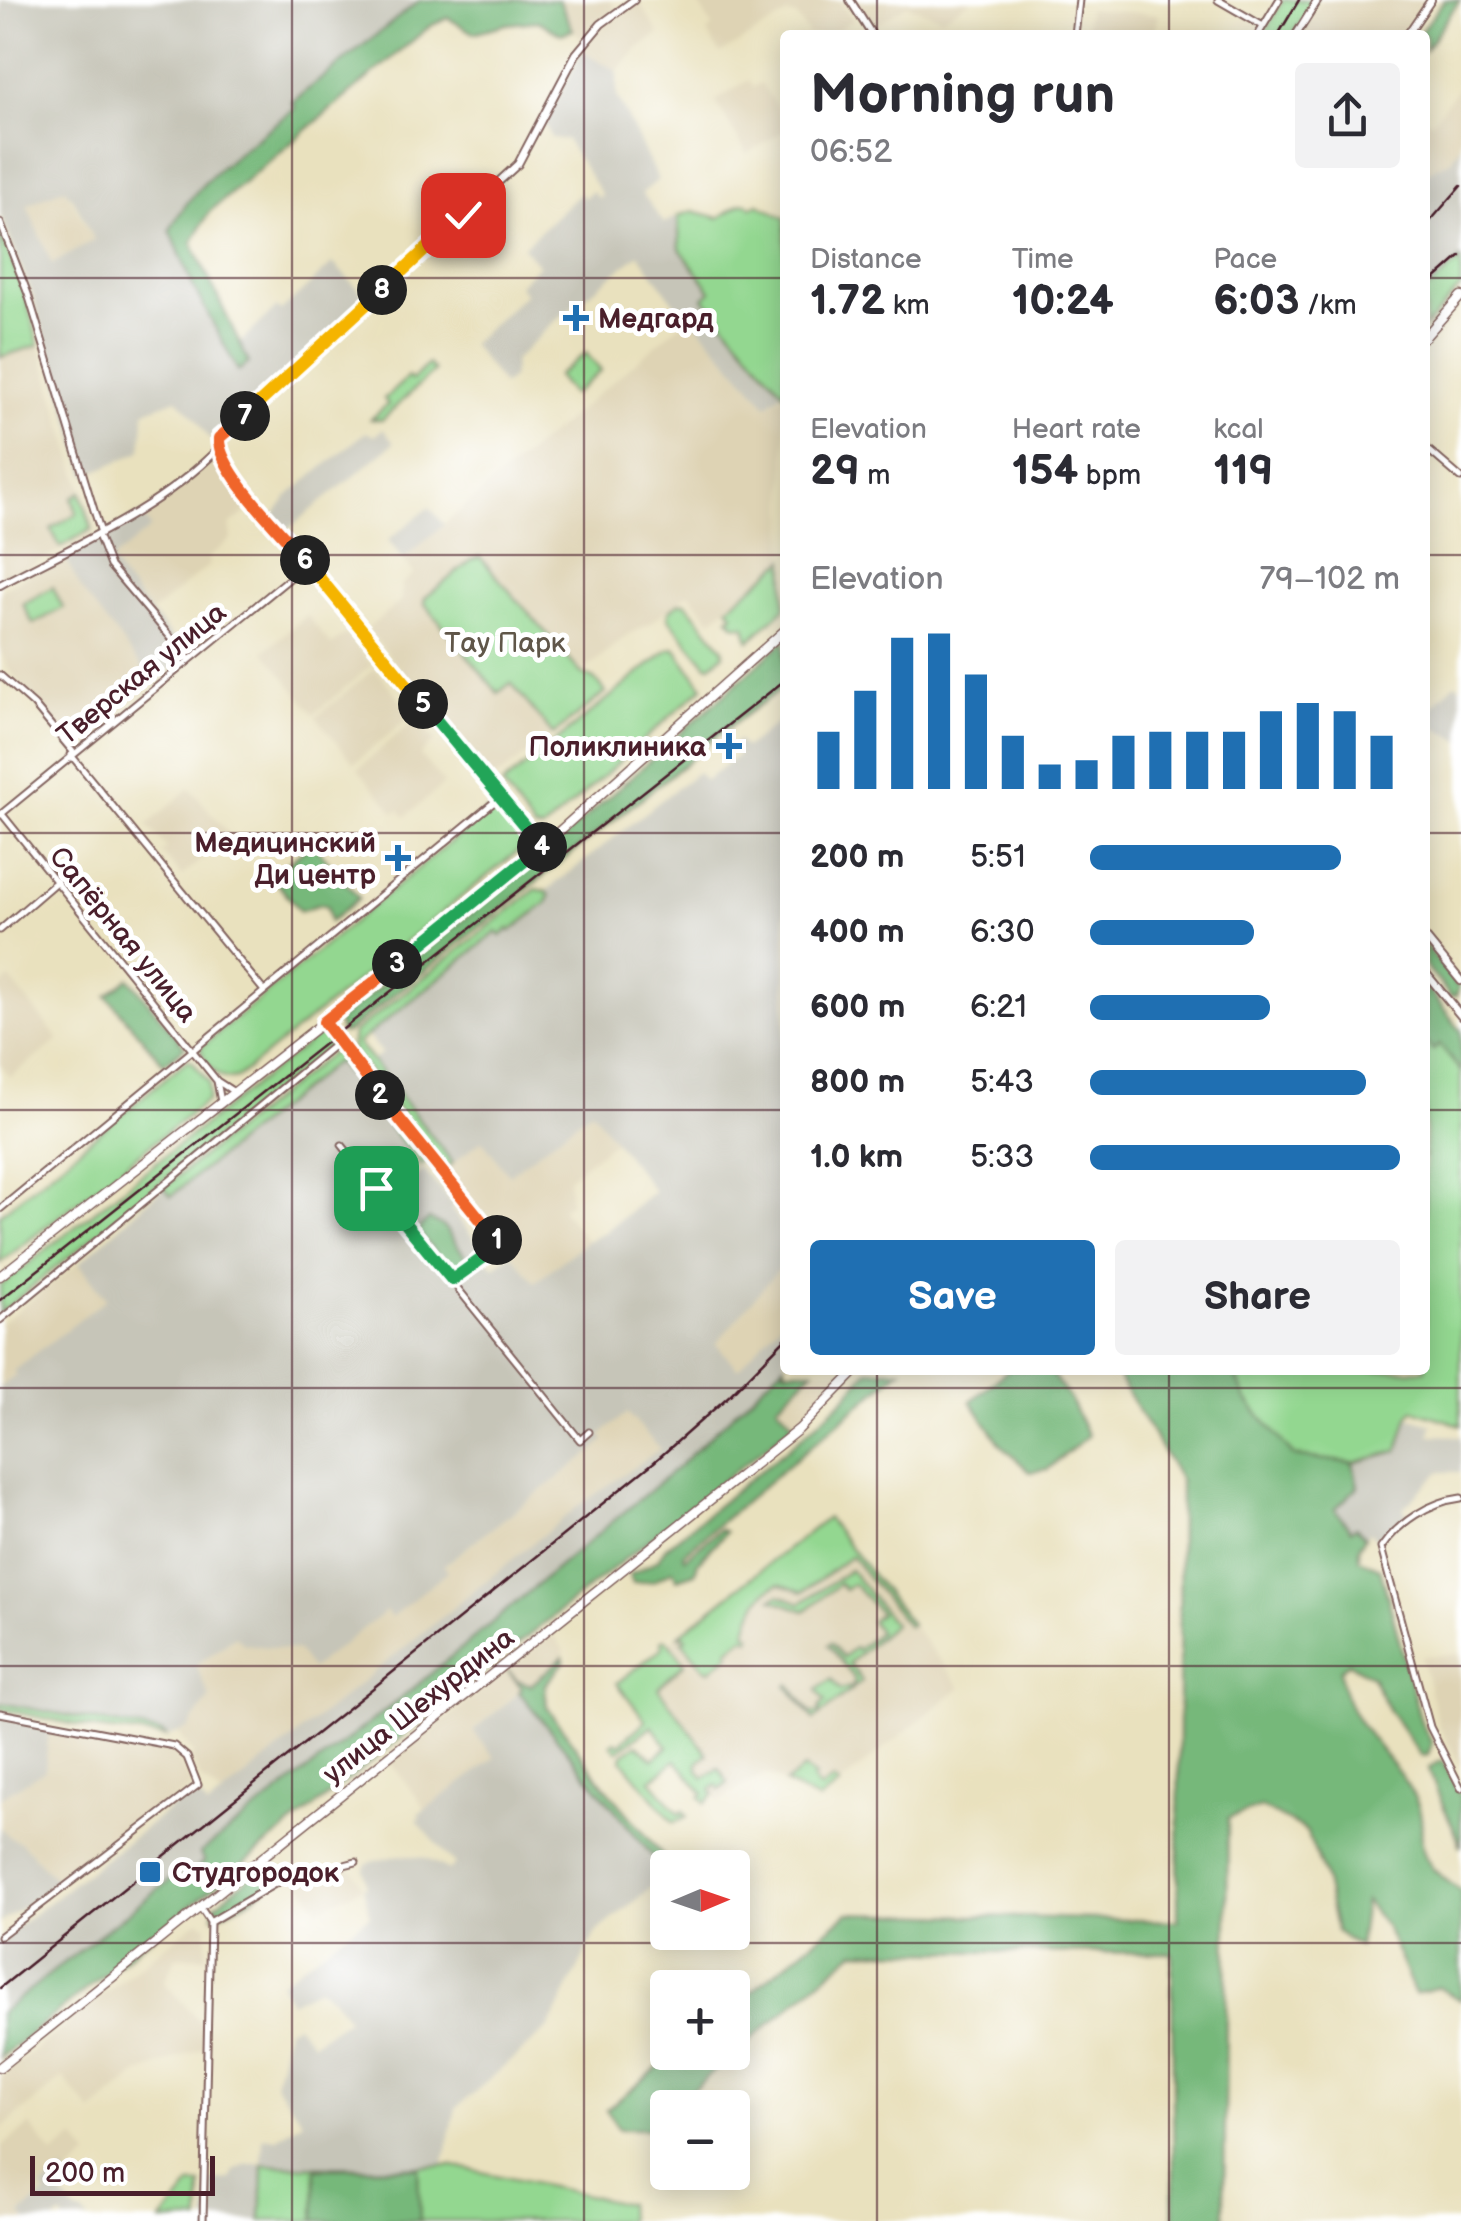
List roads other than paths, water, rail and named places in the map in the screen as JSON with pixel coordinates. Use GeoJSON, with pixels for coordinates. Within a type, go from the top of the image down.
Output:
{"type":"FeatureCollection","features":[{"type":"Feature","properties":{"kind":"main road"},"geometry":{"type":"LineString","coordinates":[[1430,331],[1461,296]]}},
{"type":"Feature","properties":{"kind":"main road"},"geometry":{"type":"LineString","coordinates":[[0,1276],[542,847],[780,634]]}},
{"type":"Feature","properties":{"kind":"main road","name":"улица Шехурдина"},"geometry":{"type":"LineString","coordinates":[[0,2067],[799,1428],[852,1375]]}},
{"type":"Feature","properties":{"kind":"street"},"geometry":{"type":"LineString","coordinates":[[542,847],[236,477],[218,450],[219,438],[518,164],[576,54],[601,24],[634,0]]}},
{"type":"Feature","properties":{"kind":"street"},"geometry":{"type":"LineString","coordinates":[[850,0],[869,30]]}},
{"type":"Feature","properties":{"kind":"street"},"geometry":{"type":"LineString","coordinates":[[1076,30],[1079,0]]}},
{"type":"Feature","properties":{"kind":"street"},"geometry":{"type":"LineString","coordinates":[[1218,0],[1263,26]]}},
{"type":"Feature","properties":{"kind":"street"},"geometry":{"type":"LineString","coordinates":[[1261,30],[1278,0]]}},
{"type":"Feature","properties":{"kind":"street"},"geometry":{"type":"LineString","coordinates":[[1299,30],[1318,0]]}},
{"type":"Feature","properties":{"kind":"street"},"geometry":{"type":"LineString","coordinates":[[1411,30],[1432,0]]}},
{"type":"Feature","properties":{"kind":"street"},"geometry":{"type":"LineString","coordinates":[[0,222],[28,294],[110,566],[189,659]]}},
{"type":"Feature","properties":{"kind":"street"},"geometry":{"type":"LineString","coordinates":[[0,585],[100,534],[181,482],[218,450]]}},
{"type":"Feature","properties":{"kind":"street"},"geometry":{"type":"LineString","coordinates":[[1430,451],[1461,478]]}},
{"type":"Feature","properties":{"kind":"street","name":"Тверская улица"},"geometry":{"type":"LineString","coordinates":[[1,814],[308,563]]}},
{"type":"Feature","properties":{"kind":"street"},"geometry":{"type":"LineString","coordinates":[[0,674],[34,704],[264,991]]}},
{"type":"Feature","properties":{"kind":"street"},"geometry":{"type":"LineString","coordinates":[[0,1208],[500,798]]}},
{"type":"Feature","properties":{"kind":"street","name":"Сапёрная улица"},"geometry":{"type":"LineString","coordinates":[[1,814],[217,1081],[235,1092]]}},
{"type":"Feature","properties":{"kind":"street"},"geometry":{"type":"LineString","coordinates":[[0,930],[56,882]]}},
{"type":"Feature","properties":{"kind":"street"},"geometry":{"type":"LineString","coordinates":[[1430,943],[1461,982]]}},
{"type":"Feature","properties":{"kind":"street"},"geometry":{"type":"LineString","coordinates":[[1430,978],[1461,1016]]}},
{"type":"Feature","properties":{"kind":"street"},"geometry":{"type":"LineString","coordinates":[[324,1022],[501,1245],[452,1280]]}},
{"type":"Feature","properties":{"kind":"street"},"geometry":{"type":"LineString","coordinates":[[0,1320],[338,1042]]}},
{"type":"Feature","properties":{"kind":"street","name":"Сапёрная улица"},"geometry":{"type":"LineString","coordinates":[[217,1081],[222,1103]]}},
{"type":"Feature","properties":{"kind":"street"},"geometry":{"type":"LineString","coordinates":[[342,1144],[580,1440],[588,1432]]}},
{"type":"Feature","properties":{"kind":"street"},"geometry":{"type":"LineString","coordinates":[[1461,1498],[1424,1510],[1381,1548],[1430,1727],[1461,1788]]}},
{"type":"Feature","properties":{"kind":"street"},"geometry":{"type":"LineString","coordinates":[[0,1712],[174,1746],[187,1758],[198,1785],[0,1936]]}},
{"type":"Feature","properties":{"kind":"street"},"geometry":{"type":"LineString","coordinates":[[210,1922],[270,1886],[356,1862]]}},
{"type":"Feature","properties":{"kind":"street"},"geometry":{"type":"LineString","coordinates":[[200,1907],[210,1922],[204,2221]]}},
{"type":"Feature","properties":{"kind":"tram line"},"geometry":{"type":"LineString","coordinates":[[1281,30],[1299,0]]}},
{"type":"Feature","properties":{"kind":"tram line"},"geometry":{"type":"LineString","coordinates":[[0,1300],[780,684]]}},
{"type":"Feature","properties":{"kind":"railway"},"geometry":{"type":"LineString","coordinates":[[1430,221],[1461,186]]}},
{"type":"Feature","properties":{"kind":"railway"},"geometry":{"type":"LineString","coordinates":[[1430,284],[1461,256]]}},
{"type":"Feature","properties":{"kind":"railway"},"geometry":{"type":"LineString","coordinates":[[0,1988],[653,1463],[780,1344]]}},
{"type":"Feature","properties":{"kind":"place","name":"Медгард"},"geometry":{"type":"Point","coordinates":[576,318]}},
{"type":"Feature","properties":{"kind":"place","name":"Поликлиника"},"geometry":{"type":"Point","coordinates":[729,746]}},
{"type":"Feature","properties":{"kind":"place","name":"Медицинский Ди центр"},"geometry":{"type":"Point","coordinates":[398,858]}},
{"type":"Feature","properties":{"kind":"place","name":"Студгородок"},"geometry":{"type":"Point","coordinates":[150,1872]}},
{"type":"Feature","properties":{"kind":"park label","name":"Тау Парк"},"geometry":{"type":"Point","coordinates":[505,642]}}]}
